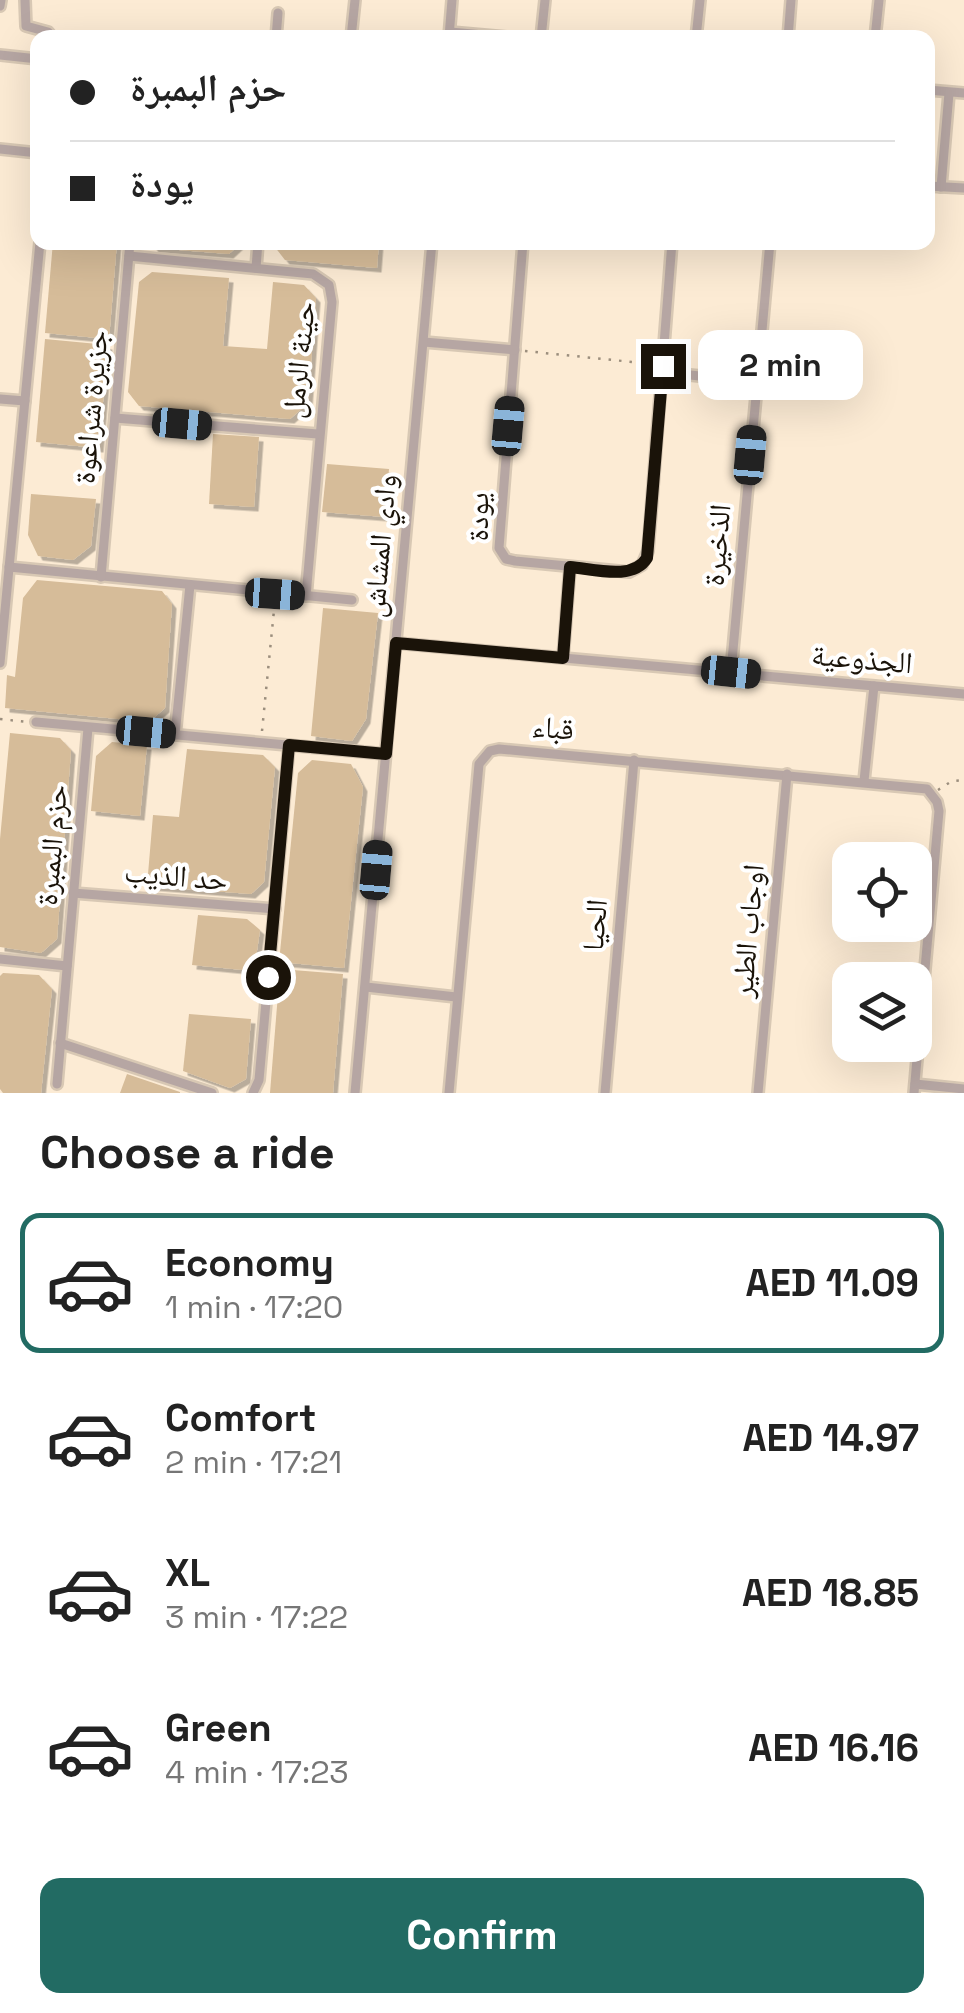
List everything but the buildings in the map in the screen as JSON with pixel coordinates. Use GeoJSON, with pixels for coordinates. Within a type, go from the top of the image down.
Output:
{"type":"FeatureCollection","features":[{"type":"Feature","properties":{"kind":"street"},"geometry":{"type":"LineString","coordinates":[[26,0],[26,26],[41,30]]}},
{"type":"Feature","properties":{"kind":"street"},"geometry":{"type":"LineString","coordinates":[[353,30],[355,0]]}},
{"type":"Feature","properties":{"kind":"street"},"geometry":{"type":"LineString","coordinates":[[450,30],[452,0]]}},
{"type":"Feature","properties":{"kind":"street"},"geometry":{"type":"LineString","coordinates":[[542,30],[545,0]]}},
{"type":"Feature","properties":{"kind":"street"},"geometry":{"type":"LineString","coordinates":[[697,30],[700,0]]}},
{"type":"Feature","properties":{"kind":"street"},"geometry":{"type":"LineString","coordinates":[[789,30],[791,0]]}},
{"type":"Feature","properties":{"kind":"street"},"geometry":{"type":"LineString","coordinates":[[876,30],[879,0]]}},
{"type":"Feature","properties":{"kind":"street"},"geometry":{"type":"LineString","coordinates":[[277,30],[278,13]]}},
{"type":"Feature","properties":{"kind":"street"},"geometry":{"type":"LineString","coordinates":[[0,55],[30,57]]}},
{"type":"Feature","properties":{"kind":"street"},"geometry":{"type":"LineString","coordinates":[[935,91],[964,93]]}},
{"type":"Feature","properties":{"kind":"street"},"geometry":{"type":"LineString","coordinates":[[941,186],[948,93]]}},
{"type":"Feature","properties":{"kind":"street"},"geometry":{"type":"LineString","coordinates":[[0,149],[30,152]]}},
{"type":"Feature","properties":{"kind":"street"},"geometry":{"type":"LineString","coordinates":[[935,186],[964,188]]}},
{"type":"Feature","properties":{"kind":"street"},"geometry":{"type":"LineString","coordinates":[[0,663],[39,250]]}},
{"type":"Feature","properties":{"kind":"street","name":"جزيرة شراعوة"},"geometry":{"type":"LineString","coordinates":[[101,577],[129,250]]}},
{"type":"Feature","properties":{"kind":"street"},"geometry":{"type":"LineString","coordinates":[[256,268],[257,250]]}},
{"type":"Feature","properties":{"kind":"street","name":"وادي المشاش"},"geometry":{"type":"LineString","coordinates":[[354,1093],[431,250]]}},
{"type":"Feature","properties":{"kind":"street","name":"يودة"},"geometry":{"type":"LineString","coordinates":[[522,250],[498,548],[506,558],[515,561],[629,572],[642,566],[647,558],[671,250]]}},
{"type":"Feature","properties":{"kind":"street","name":"الذخيرة"},"geometry":{"type":"LineString","coordinates":[[731,672],[769,250]]}},
{"type":"Feature","properties":{"kind":"street","name":"حينة الرمل"},"geometry":{"type":"LineString","coordinates":[[115,418],[318,434],[331,288],[313,274],[128,256]]}},
{"type":"Feature","properties":{"kind":"street"},"geometry":{"type":"LineString","coordinates":[[424,342],[515,350]]}},
{"type":"Feature","properties":{"kind":"street"},"geometry":{"type":"LineString","coordinates":[[663,369],[756,382]]}},
{"type":"Feature","properties":{"kind":"street"},"geometry":{"type":"LineString","coordinates":[[0,399],[25,401]]}},
{"type":"Feature","properties":{"kind":"street"},"geometry":{"type":"LineString","coordinates":[[306,596],[318,434]]}},
{"type":"Feature","properties":{"kind":"street"},"geometry":{"type":"LineString","coordinates":[[9,567],[352,600]]}},
{"type":"Feature","properties":{"kind":"street"},"geometry":{"type":"LineString","coordinates":[[563,658],[570,567]]}},
{"type":"Feature","properties":{"kind":"street"},"geometry":{"type":"LineString","coordinates":[[175,735],[190,585]]}},
{"type":"Feature","properties":{"kind":"street","name":"الجذوعية"},"geometry":{"type":"LineString","coordinates":[[396,643],[964,694]]}},
{"type":"Feature","properties":{"kind":"street"},"geometry":{"type":"LineString","coordinates":[[864,781],[874,686]]}},
{"type":"Feature","properties":{"kind":"street"},"geometry":{"type":"LineString","coordinates":[[36,722],[386,754]]}},
{"type":"Feature","properties":{"kind":"street","name":"حزم البمبرة"},"geometry":{"type":"LineString","coordinates":[[56,1084],[88,728]]}},
{"type":"Feature","properties":{"kind":"street"},"geometry":{"type":"LineString","coordinates":[[253,1093],[259,1080],[289,745]]}},
{"type":"Feature","properties":{"kind":"street","name":"قباء"},"geometry":{"type":"LineString","coordinates":[[449,1093],[481,758],[490,750],[864,781],[922,788],[932,794]]}},
{"type":"Feature","properties":{"kind":"street","name":"الحيا"},"geometry":{"type":"LineString","coordinates":[[605,1093],[634,760]]}},
{"type":"Feature","properties":{"kind":"street","name":"اوجاب الطير"},"geometry":{"type":"LineString","coordinates":[[758,1093],[788,774]]}},
{"type":"Feature","properties":{"kind":"street"},"geometry":{"type":"LineString","coordinates":[[932,794],[939,811],[914,1088],[964,1089]]}},
{"type":"Feature","properties":{"kind":"street","name":"حد الذيب"},"geometry":{"type":"LineString","coordinates":[[73,893],[274,909]]}},
{"type":"Feature","properties":{"kind":"street"},"geometry":{"type":"LineString","coordinates":[[0,959],[66,966]]}},
{"type":"Feature","properties":{"kind":"street"},"geometry":{"type":"LineString","coordinates":[[366,986],[456,997]]}},
{"type":"Feature","properties":{"kind":"street"},"geometry":{"type":"LineString","coordinates":[[60,1043],[212,1093]]}},
{"type":"Feature","properties":{"kind":"path"},"geometry":{"type":"LineString","coordinates":[[515,350],[663,369]]}},
{"type":"Feature","properties":{"kind":"path"},"geometry":{"type":"LineString","coordinates":[[261,743],[275,594]]}},
{"type":"Feature","properties":{"kind":"path"},"geometry":{"type":"LineString","coordinates":[[0,719],[36,722]]}},
{"type":"Feature","properties":{"kind":"path"},"geometry":{"type":"LineString","coordinates":[[932,794],[952,781],[964,780]]}},
{"type":"Feature","properties":{"kind":"route"},"geometry":{"type":"LineString","coordinates":[[268,977],[289,745],[386,754],[396,643],[563,658],[570,567],[629,572],[642,566],[647,558],[663,366]]}}]}
